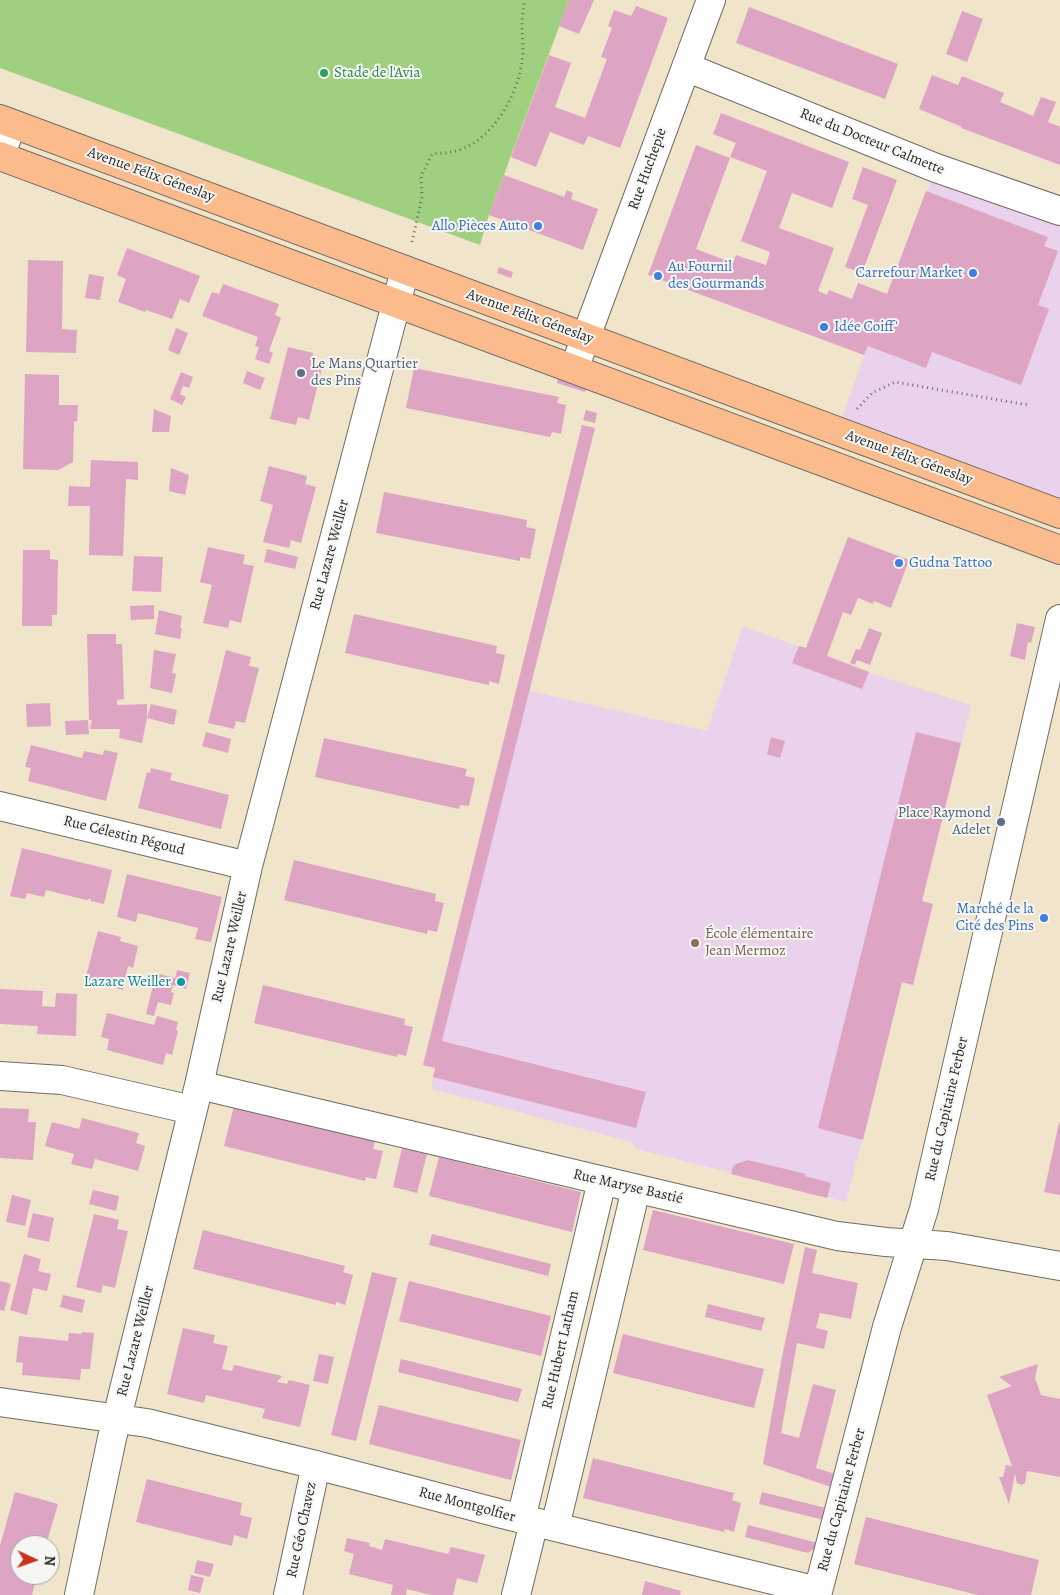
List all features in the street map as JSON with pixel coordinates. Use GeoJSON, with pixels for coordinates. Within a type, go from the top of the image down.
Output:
{"type":"FeatureCollection","features":[{"type":"Feature","properties":{"kind":"main road","name":"Avenue Félix Géneslay"},"geometry":{"type":"LineString","coordinates":[[6,122],[1060,514]]}},
{"type":"Feature","properties":{"kind":"main road"},"geometry":{"type":"LineString","coordinates":[[0,156],[1060,550]]}},
{"type":"Feature","properties":{"kind":"street","name":"Rue Huchepie"},"geometry":{"type":"LineString","coordinates":[[574,369],[711,0]]}},
{"type":"Feature","properties":{"kind":"street","name":"Rue du Docteur Calmette"},"geometry":{"type":"LineString","coordinates":[[686,67],[936,168],[1060,211]]}},
{"type":"Feature","properties":{"kind":"street"},"geometry":{"type":"LineString","coordinates":[[0,156],[6,122]]}},
{"type":"Feature","properties":{"kind":"street","name":"Rue Lazare Weiller"},"geometry":{"type":"LineString","coordinates":[[79,1595],[117,1419],[196,1098],[248,866],[405,270]]}},
{"type":"Feature","properties":{"kind":"street","name":"Rue du Capitaine Ferber"},"geometry":{"type":"LineString","coordinates":[[818,1593],[887,1327],[924,1209],[1060,619]]}},
{"type":"Feature","properties":{"kind":"street","name":"Rue Célestin Pégoud"},"geometry":{"type":"LineString","coordinates":[[0,806],[248,866]]}},
{"type":"Feature","properties":{"kind":"street","name":"Rue Maryse Bastié"},"geometry":{"type":"LineString","coordinates":[[0,1076],[62,1080],[196,1098],[602,1181],[837,1236],[886,1242],[947,1246],[1060,1266]]}},
{"type":"Feature","properties":{"kind":"street","name":"Rue Hubert Latham"},"geometry":{"type":"LineString","coordinates":[[537,1523],[602,1181]]}},
{"type":"Feature","properties":{"kind":"street","name":"Rue Hubert Latham"},"geometry":{"type":"LineString","coordinates":[[516,1595],[636,1189]]}},
{"type":"Feature","properties":{"kind":"street","name":"Rue Montgolfier"},"geometry":{"type":"LineString","coordinates":[[0,1402],[147,1422],[537,1523],[818,1593]]}},
{"type":"Feature","properties":{"kind":"street","name":"Rue Géo Chavez"},"geometry":{"type":"LineString","coordinates":[[288,1595],[316,1465]]}},
{"type":"Feature","properties":{"kind":"path"},"geometry":{"type":"LineString","coordinates":[[405,270],[422,198],[421,176],[432,154],[450,153],[464,148],[485,135],[508,105],[516,86],[522,60],[522,25],[525,0]]}},
{"type":"Feature","properties":{"kind":"path"},"geometry":{"type":"LineString","coordinates":[[837,431],[872,393],[895,382],[1028,405]]}},
{"type":"Feature","properties":{"kind":"shaded area"},"geometry":{"type":"Polygon","coordinates":[[[936,168],[1060,211],[1060,514],[837,431],[936,168]]]}},
{"type":"Feature","properties":{"kind":"shaded area","name":"École élémentaire Jean Mermoz"},"geometry":{"type":"Polygon","coordinates":[[[743,626],[867,672],[971,705],[922,901],[933,904],[913,985],[902,983],[846,1202],[636,1149],[632,1142],[432,1089],[433,1077],[529,691],[707,731],[743,626]]]}},
{"type":"Feature","properties":{"kind":"green space"},"geometry":{"type":"Polygon","coordinates":[[[0,0],[569,0],[489,215],[480,245],[0,68],[0,0]]]}},
{"type":"Feature","properties":{"kind":"building"},"geometry":{"type":"Polygon","coordinates":[[[569,0],[594,0],[579,34],[559,26],[569,0]]]}},
{"type":"Feature","properties":{"kind":"building"},"geometry":{"type":"Polygon","coordinates":[[[636,6],[668,18],[620,148],[588,136],[584,145],[550,132],[536,167],[511,157],[549,55],[571,63],[555,107],[585,118],[607,59],[601,57],[612,28],[608,26],[614,10],[631,16],[636,6]]]}},
{"type":"Feature","properties":{"kind":"building"},"geometry":{"type":"Polygon","coordinates":[[[749,7],[898,64],[885,99],[736,43],[749,7]]]}},
{"type":"Feature","properties":{"kind":"building"},"geometry":{"type":"Polygon","coordinates":[[[962,11],[983,19],[967,62],[946,54],[962,11]]]}},
{"type":"Feature","properties":{"kind":"building"},"geometry":{"type":"Polygon","coordinates":[[[932,75],[958,85],[962,76],[1004,93],[1000,102],[1033,116],[1041,97],[1056,102],[1048,122],[1060,127],[1060,165],[961,128],[919,109],[932,75]]]}},
{"type":"Feature","properties":{"kind":"building"},"geometry":{"type":"Polygon","coordinates":[[[721,113],[849,162],[832,208],[792,193],[779,228],[834,248],[818,291],[827,295],[829,290],[852,299],[858,283],[887,294],[926,191],[1048,237],[1044,246],[1058,251],[1038,305],[1049,309],[1021,385],[932,352],[926,368],[868,346],[864,355],[648,275],[696,145],[730,158],[696,249],[733,263],[736,255],[766,265],[770,252],[741,241],[767,171],[730,157],[736,143],[713,134],[721,113]]]}},
{"type":"Feature","properties":{"kind":"building"},"geometry":{"type":"Polygon","coordinates":[[[863,167],[897,180],[862,273],[845,267],[868,205],[852,199],[863,167]]]}},
{"type":"Feature","properties":{"kind":"building"},"geometry":{"type":"Polygon","coordinates":[[[504,175],[564,197],[567,190],[573,193],[571,199],[598,209],[583,250],[489,215],[504,175]]]}},
{"type":"Feature","properties":{"kind":"building"},"geometry":{"type":"Polygon","coordinates":[[[127,248],[200,276],[189,303],[180,299],[172,319],[118,302],[126,279],[117,275],[127,248]]]}},
{"type":"Feature","properties":{"kind":"building"},"geometry":{"type":"Polygon","coordinates":[[[28,260],[63,261],[62,329],[77,330],[76,353],[26,352],[28,260]]]}},
{"type":"Feature","properties":{"kind":"building"},"geometry":{"type":"Polygon","coordinates":[[[499,267],[513,272],[511,278],[497,273],[499,267]]]}},
{"type":"Feature","properties":{"kind":"building"},"geometry":{"type":"Polygon","coordinates":[[[89,274],[104,277],[100,300],[85,298],[89,274]]]}},
{"type":"Feature","properties":{"kind":"building"},"geometry":{"type":"Polygon","coordinates":[[[223,284],[279,304],[275,315],[281,318],[269,351],[273,353],[269,364],[255,359],[259,347],[255,346],[258,337],[202,316],[212,292],[219,294],[223,284]]]}},
{"type":"Feature","properties":{"kind":"building"},"geometry":{"type":"Polygon","coordinates":[[[176,328],[188,333],[179,355],[168,350],[176,328]]]}},
{"type":"Feature","properties":{"kind":"building"},"geometry":{"type":"Polygon","coordinates":[[[288,347],[313,353],[311,361],[323,364],[309,420],[298,417],[296,425],[270,419],[288,347]]]}},
{"type":"Feature","properties":{"kind":"building"},"geometry":{"type":"Polygon","coordinates":[[[414,368],[559,397],[557,403],[566,405],[561,434],[552,432],[550,437],[406,408],[414,368]]]}},
{"type":"Feature","properties":{"kind":"building"},"geometry":{"type":"Polygon","coordinates":[[[247,371],[265,378],[260,390],[243,383],[247,371]]]}},
{"type":"Feature","properties":{"kind":"building"},"geometry":{"type":"Polygon","coordinates":[[[181,372],[193,377],[189,388],[183,386],[180,394],[186,397],[182,405],[170,399],[181,372]]]}},
{"type":"Feature","properties":{"kind":"building"},"geometry":{"type":"Polygon","coordinates":[[[25,374],[59,375],[59,405],[78,405],[77,422],[74,421],[73,462],[58,470],[23,469],[25,374]]]}},
{"type":"Feature","properties":{"kind":"building"},"geometry":{"type":"Polygon","coordinates":[[[559,376],[587,385],[585,392],[557,383],[559,376]]]}},
{"type":"Feature","properties":{"kind":"building"},"geometry":{"type":"Polygon","coordinates":[[[154,409],[171,416],[169,432],[152,432],[154,409]]]}},
{"type":"Feature","properties":{"kind":"building"},"geometry":{"type":"Polygon","coordinates":[[[586,410],[597,413],[595,423],[583,420],[586,410]]]}},
{"type":"Feature","properties":{"kind":"building"},"geometry":{"type":"Polygon","coordinates":[[[582,425],[595,428],[442,1041],[646,1092],[636,1128],[433,1077],[435,1068],[423,1065],[582,425]]]}},
{"type":"Feature","properties":{"kind":"building"},"geometry":{"type":"Polygon","coordinates":[[[91,460],[138,462],[138,480],[126,479],[123,556],[89,555],[90,506],[68,506],[69,486],[90,487],[91,460]]]}},
{"type":"Feature","properties":{"kind":"building"},"geometry":{"type":"Polygon","coordinates":[[[269,466],[307,476],[305,484],[316,487],[301,543],[291,540],[289,548],[263,542],[273,505],[260,501],[269,466]]]}},
{"type":"Feature","properties":{"kind":"building"},"geometry":{"type":"Polygon","coordinates":[[[171,468],[189,475],[185,495],[169,491],[171,468]]]}},
{"type":"Feature","properties":{"kind":"building"},"geometry":{"type":"Polygon","coordinates":[[[384,492],[527,520],[526,527],[536,529],[530,559],[520,557],[520,561],[376,533],[384,492]]]}},
{"type":"Feature","properties":{"kind":"building"},"geometry":{"type":"Polygon","coordinates":[[[848,537],[909,560],[891,608],[874,601],[873,604],[858,598],[851,615],[843,612],[827,656],[869,672],[862,689],[792,663],[799,646],[806,648],[848,537]]]}},
{"type":"Feature","properties":{"kind":"building"},"geometry":{"type":"Polygon","coordinates":[[[208,547],[245,555],[243,564],[254,566],[241,623],[230,620],[228,628],[203,623],[212,585],[200,582],[208,547]]]}},
{"type":"Feature","properties":{"kind":"building"},"geometry":{"type":"Polygon","coordinates":[[[267,549],[298,557],[295,569],[264,562],[267,549]]]}},
{"type":"Feature","properties":{"kind":"building"},"geometry":{"type":"Polygon","coordinates":[[[23,550],[50,550],[50,559],[58,560],[57,615],[52,615],[52,626],[22,626],[23,550]]]}},
{"type":"Feature","properties":{"kind":"building"},"geometry":{"type":"Polygon","coordinates":[[[134,556],[163,557],[161,592],[132,591],[134,556]]]}},
{"type":"Feature","properties":{"kind":"building"},"geometry":{"type":"Polygon","coordinates":[[[154,605],[154,619],[131,620],[130,606],[154,605]]]}},
{"type":"Feature","properties":{"kind":"building"},"geometry":{"type":"Polygon","coordinates":[[[159,610],[182,616],[180,639],[155,634],[159,610]]]}},
{"type":"Feature","properties":{"kind":"building"},"geometry":{"type":"Polygon","coordinates":[[[354,614],[497,646],[496,653],[505,655],[499,684],[489,681],[489,685],[345,653],[354,614]]]}},
{"type":"Feature","properties":{"kind":"building"},"geometry":{"type":"Polygon","coordinates":[[[1017,623],[1035,627],[1031,643],[1028,642],[1025,660],[1010,656],[1017,623]]]}},
{"type":"Feature","properties":{"kind":"building"},"geometry":{"type":"Polygon","coordinates":[[[869,628],[882,633],[870,665],[857,660],[855,665],[850,663],[856,649],[860,650],[869,628]]]}},
{"type":"Feature","properties":{"kind":"building"},"geometry":{"type":"Polygon","coordinates":[[[87,634],[116,634],[116,644],[122,644],[124,699],[117,700],[117,705],[147,704],[147,718],[142,743],[119,738],[120,729],[90,729],[92,720],[89,720],[87,634]]]}},
{"type":"Feature","properties":{"kind":"building"},"geometry":{"type":"Polygon","coordinates":[[[154,650],[176,654],[172,673],[176,674],[172,693],[150,688],[154,650]]]}},
{"type":"Feature","properties":{"kind":"building"},"geometry":{"type":"Polygon","coordinates":[[[226,650],[251,657],[249,666],[259,668],[245,723],[236,721],[234,729],[208,723],[226,650]]]}},
{"type":"Feature","properties":{"kind":"building"},"geometry":{"type":"Polygon","coordinates":[[[50,703],[51,726],[27,727],[26,704],[50,703]]]}},
{"type":"Feature","properties":{"kind":"building"},"geometry":{"type":"Polygon","coordinates":[[[151,704],[177,710],[174,725],[147,718],[151,704]]]}},
{"type":"Feature","properties":{"kind":"building"},"geometry":{"type":"Polygon","coordinates":[[[88,720],[89,734],[66,735],[65,721],[88,720]]]}},
{"type":"Feature","properties":{"kind":"building"},"geometry":{"type":"Polygon","coordinates":[[[206,732],[231,739],[228,753],[202,746],[206,732]]]}},
{"type":"Feature","properties":{"kind":"building"},"geometry":{"type":"Polygon","coordinates":[[[916,732],[961,743],[922,901],[933,904],[913,985],[902,982],[863,1140],[818,1128],[916,732]]]}},
{"type":"Feature","properties":{"kind":"building"},"geometry":{"type":"Polygon","coordinates":[[[771,737],[785,741],[780,758],[767,754],[771,737]]]}},
{"type":"Feature","properties":{"kind":"building"},"geometry":{"type":"Polygon","coordinates":[[[324,738],[467,769],[465,776],[475,778],[469,806],[460,805],[459,809],[315,777],[324,738]]]}},
{"type":"Feature","properties":{"kind":"building"},"geometry":{"type":"Polygon","coordinates":[[[31,745],[82,758],[84,751],[103,755],[104,750],[118,753],[106,801],[28,781],[31,768],[25,767],[31,745]]]}},
{"type":"Feature","properties":{"kind":"building"},"geometry":{"type":"Polygon","coordinates":[[[151,768],[172,773],[170,780],[229,795],[221,829],[138,808],[147,772],[150,773],[151,768]]]}},
{"type":"Feature","properties":{"kind":"building"},"geometry":{"type":"Polygon","coordinates":[[[22,848],[112,870],[104,904],[91,901],[91,899],[86,900],[46,890],[44,897],[27,893],[25,899],[10,896],[22,848]]]}},
{"type":"Feature","properties":{"kind":"building"},"geometry":{"type":"Polygon","coordinates":[[[294,860],[436,894],[435,901],[444,903],[437,932],[428,930],[427,934],[284,900],[294,860]]]}},
{"type":"Feature","properties":{"kind":"building"},"geometry":{"type":"Polygon","coordinates":[[[127,874],[222,897],[211,942],[195,939],[198,928],[138,913],[136,922],[117,917],[127,874]]]}},
{"type":"Feature","properties":{"kind":"building"},"geometry":{"type":"Polygon","coordinates":[[[98,931],[121,937],[120,941],[138,946],[133,968],[128,966],[123,990],[85,980],[98,931]]]}},
{"type":"Feature","properties":{"kind":"building"},"geometry":{"type":"Polygon","coordinates":[[[177,970],[190,973],[186,989],[173,985],[171,992],[174,993],[171,1005],[158,1002],[154,1016],[146,1014],[156,973],[175,978],[177,970]]]}},
{"type":"Feature","properties":{"kind":"building"},"geometry":{"type":"Polygon","coordinates":[[[263,985],[405,1019],[404,1025],[413,1027],[406,1056],[398,1054],[397,1057],[254,1023],[263,985]]]}},
{"type":"Feature","properties":{"kind":"building"},"geometry":{"type":"Polygon","coordinates":[[[0,989],[43,991],[42,1006],[55,1007],[56,993],[77,994],[76,1036],[37,1034],[38,1026],[0,1024],[0,989]]]}},
{"type":"Feature","properties":{"kind":"building"},"geometry":{"type":"Polygon","coordinates":[[[107,1013],[154,1025],[157,1016],[178,1022],[176,1030],[178,1031],[172,1055],[166,1053],[163,1065],[107,1050],[109,1039],[101,1037],[107,1013]]]}},
{"type":"Feature","properties":{"kind":"building"},"geometry":{"type":"Polygon","coordinates":[[[234,1106],[375,1141],[373,1149],[383,1151],[376,1179],[366,1177],[365,1181],[224,1146],[234,1106]]]}},
{"type":"Feature","properties":{"kind":"building"},"geometry":{"type":"Polygon","coordinates":[[[0,1108],[29,1109],[28,1122],[36,1122],[33,1160],[0,1158],[0,1108]]]}},
{"type":"Feature","properties":{"kind":"building"},"geometry":{"type":"Polygon","coordinates":[[[82,1118],[139,1133],[136,1143],[145,1146],[138,1171],[95,1159],[92,1169],[71,1164],[74,1154],[45,1146],[52,1122],[79,1129],[82,1118]]]}},
{"type":"Feature","properties":{"kind":"building"},"geometry":{"type":"Polygon","coordinates":[[[1060,1123],[1060,1195],[1044,1192],[1060,1123]]]}},
{"type":"Feature","properties":{"kind":"building"},"geometry":{"type":"Polygon","coordinates":[[[402,1148],[427,1154],[417,1193],[393,1187],[402,1148]]]}},
{"type":"Feature","properties":{"kind":"building"},"geometry":{"type":"Polygon","coordinates":[[[439,1157],[581,1192],[572,1232],[429,1196],[439,1157]]]}},
{"type":"Feature","properties":{"kind":"building"},"geometry":{"type":"Polygon","coordinates":[[[748,1160],[806,1174],[805,1176],[831,1183],[827,1198],[731,1174],[736,1164],[748,1160]]]}},
{"type":"Feature","properties":{"kind":"building"},"geometry":{"type":"Polygon","coordinates":[[[93,1190],[119,1196],[116,1211],[89,1204],[93,1190]]]}},
{"type":"Feature","properties":{"kind":"building"},"geometry":{"type":"Polygon","coordinates":[[[12,1195],[31,1200],[25,1226],[6,1222],[12,1195]]]}},
{"type":"Feature","properties":{"kind":"building"},"geometry":{"type":"Polygon","coordinates":[[[653,1210],[794,1244],[784,1284],[643,1250],[653,1210]]]}},
{"type":"Feature","properties":{"kind":"building"},"geometry":{"type":"Polygon","coordinates":[[[33,1213],[54,1218],[49,1242],[27,1237],[33,1213]]]}},
{"type":"Feature","properties":{"kind":"building"},"geometry":{"type":"Polygon","coordinates":[[[94,1214],[119,1220],[117,1229],[128,1231],[115,1288],[103,1285],[101,1293],[76,1287],[94,1214]]]}},
{"type":"Feature","properties":{"kind":"building"},"geometry":{"type":"Polygon","coordinates":[[[203,1230],[345,1266],[343,1272],[353,1275],[345,1305],[336,1302],[336,1305],[193,1269],[203,1230]]]}},
{"type":"Feature","properties":{"kind":"building"},"geometry":{"type":"Polygon","coordinates":[[[432,1234],[551,1264],[548,1276],[429,1245],[432,1234]]]}},
{"type":"Feature","properties":{"kind":"building"},"geometry":{"type":"Polygon","coordinates":[[[805,1247],[817,1250],[812,1273],[858,1283],[851,1319],[820,1313],[816,1328],[828,1331],[824,1349],[797,1343],[781,1433],[799,1438],[813,1384],[836,1390],[816,1468],[835,1474],[831,1487],[763,1464],[782,1357],[805,1247]]]}},
{"type":"Feature","properties":{"kind":"building"},"geometry":{"type":"Polygon","coordinates":[[[24,1254],[41,1259],[38,1271],[51,1274],[47,1291],[33,1288],[27,1315],[10,1310],[24,1254]]]}},
{"type":"Feature","properties":{"kind":"building"},"geometry":{"type":"Polygon","coordinates":[[[372,1272],[397,1278],[356,1441],[331,1435],[372,1272]]]}},
{"type":"Feature","properties":{"kind":"building"},"geometry":{"type":"Polygon","coordinates":[[[0,1281],[11,1284],[4,1311],[0,1310],[0,1281]]]}},
{"type":"Feature","properties":{"kind":"building"},"geometry":{"type":"Polygon","coordinates":[[[409,1281],[551,1316],[541,1356],[399,1321],[409,1281]]]}},
{"type":"Feature","properties":{"kind":"building"},"geometry":{"type":"Polygon","coordinates":[[[63,1295],[85,1300],[82,1313],[60,1307],[63,1295]]]}},
{"type":"Feature","properties":{"kind":"building"},"geometry":{"type":"Polygon","coordinates":[[[708,1304],[765,1318],[761,1331],[705,1317],[708,1304]]]}},
{"type":"Feature","properties":{"kind":"building"},"geometry":{"type":"Polygon","coordinates":[[[183,1328],[215,1335],[213,1343],[228,1346],[222,1369],[232,1371],[234,1365],[282,1376],[277,1382],[287,1384],[289,1380],[310,1385],[300,1427],[262,1418],[265,1409],[206,1395],[204,1403],[167,1394],[183,1328]]]}},
{"type":"Feature","properties":{"kind":"building"},"geometry":{"type":"Polygon","coordinates":[[[82,1332],[94,1333],[90,1369],[81,1369],[80,1380],[22,1375],[23,1363],[16,1362],[19,1336],[68,1341],[69,1333],[81,1334],[82,1332]]]}},
{"type":"Feature","properties":{"kind":"building"},"geometry":{"type":"Polygon","coordinates":[[[623,1334],[764,1369],[754,1408],[613,1373],[623,1334]]]}},
{"type":"Feature","properties":{"kind":"building"},"geometry":{"type":"Polygon","coordinates":[[[319,1354],[334,1357],[328,1384],[313,1381],[319,1354]]]}},
{"type":"Feature","properties":{"kind":"building"},"geometry":{"type":"Polygon","coordinates":[[[401,1359],[522,1389],[518,1402],[398,1372],[401,1359]]]}},
{"type":"Feature","properties":{"kind":"building"},"geometry":{"type":"Polygon","coordinates":[[[1038,1364],[1035,1378],[1041,1395],[1060,1399],[1060,1477],[1027,1471],[1025,1483],[1021,1485],[1017,1483],[1015,1474],[1009,1504],[999,1477],[1003,1477],[1006,1465],[1012,1466],[987,1395],[1012,1386],[999,1377],[1038,1364]]]}},
{"type":"Feature","properties":{"kind":"building"},"geometry":{"type":"Polygon","coordinates":[[[379,1405],[521,1440],[511,1480],[369,1444],[379,1405]]]}},
{"type":"Feature","properties":{"kind":"building"},"geometry":{"type":"Polygon","coordinates":[[[593,1458],[734,1493],[732,1500],[741,1503],[734,1532],[725,1529],[724,1532],[583,1498],[593,1458]]]}},
{"type":"Feature","properties":{"kind":"building"},"geometry":{"type":"Polygon","coordinates":[[[147,1479],[242,1503],[240,1515],[252,1518],[247,1539],[234,1535],[232,1546],[136,1522],[147,1479]]]}},
{"type":"Feature","properties":{"kind":"building"},"geometry":{"type":"Polygon","coordinates":[[[15,1492],[58,1504],[49,1535],[10,1535],[10,1585],[34,1585],[32,1595],[0,1595],[0,1546],[15,1492]]]}},
{"type":"Feature","properties":{"kind":"building"},"geometry":{"type":"Polygon","coordinates":[[[762,1492],[826,1508],[824,1520],[759,1504],[762,1492]]]}},
{"type":"Feature","properties":{"kind":"building"},"geometry":{"type":"Polygon","coordinates":[[[866,1517],[1039,1560],[1031,1595],[978,1595],[854,1564],[866,1517]]]}},
{"type":"Feature","properties":{"kind":"building"},"geometry":{"type":"Polygon","coordinates":[[[748,1525],[818,1543],[817,1547],[808,1553],[745,1537],[748,1525]]]}},
{"type":"Feature","properties":{"kind":"building"},"geometry":{"type":"Polygon","coordinates":[[[347,1538],[370,1543],[369,1546],[382,1550],[385,1539],[448,1554],[451,1547],[485,1555],[477,1583],[457,1578],[453,1595],[431,1595],[407,1589],[406,1595],[391,1595],[393,1585],[349,1574],[354,1554],[344,1551],[347,1538]]]}},
{"type":"Feature","properties":{"kind":"building"},"geometry":{"type":"Polygon","coordinates":[[[197,1560],[214,1564],[210,1577],[194,1573],[197,1560]]]}},
{"type":"Feature","properties":{"kind":"building"},"geometry":{"type":"Polygon","coordinates":[[[191,1575],[204,1578],[200,1593],[188,1590],[191,1575]]]}},
{"type":"Feature","properties":{"kind":"building"},"geometry":{"type":"Polygon","coordinates":[[[645,1581],[681,1591],[680,1595],[642,1595],[645,1581]]]}},
{"type":"Feature","properties":{"kind":"place","name":"Stade de l'Avia"},"geometry":{"type":"Point","coordinates":[324,73]}},
{"type":"Feature","properties":{"kind":"place","name":"Allo Pièces Auto"},"geometry":{"type":"Point","coordinates":[538,226]}},
{"type":"Feature","properties":{"kind":"place","name":"Carrefour Market"},"geometry":{"type":"Point","coordinates":[973,273]}},
{"type":"Feature","properties":{"kind":"place","name":"Au Fournil des Gourmands"},"geometry":{"type":"Point","coordinates":[658,276]}},
{"type":"Feature","properties":{"kind":"place","name":"Idée Coiff'"},"geometry":{"type":"Point","coordinates":[824,327]}},
{"type":"Feature","properties":{"kind":"place","name":"Le Mans Quartier des Pins"},"geometry":{"type":"Point","coordinates":[301,373]}},
{"type":"Feature","properties":{"kind":"place","name":"Gudna Tattoo"},"geometry":{"type":"Point","coordinates":[899,563]}},
{"type":"Feature","properties":{"kind":"place","name":"Place Raymond Adelet"},"geometry":{"type":"Point","coordinates":[1001,822]}},
{"type":"Feature","properties":{"kind":"place","name":"Marché de la Cité des Pins"},"geometry":{"type":"Point","coordinates":[1044,918]}},
{"type":"Feature","properties":{"kind":"place","name":"École élémentaire Jean Mermoz"},"geometry":{"type":"Point","coordinates":[695,943]}},
{"type":"Feature","properties":{"kind":"place","name":"Lazare Weiller"},"geometry":{"type":"Point","coordinates":[181,982]}}]}
